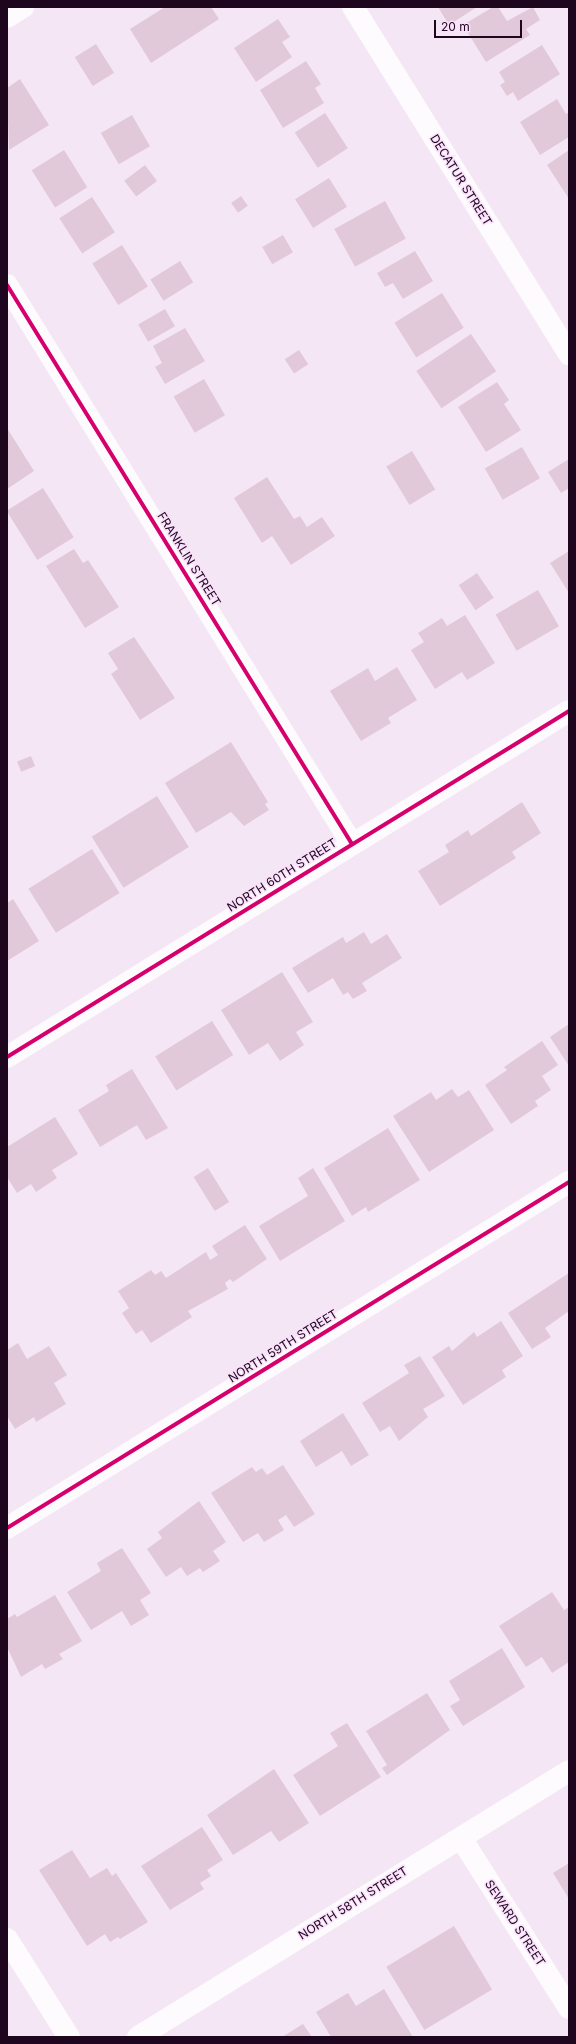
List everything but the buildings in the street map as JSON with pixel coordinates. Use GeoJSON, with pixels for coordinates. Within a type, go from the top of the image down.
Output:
{"type":"FeatureCollection","features":[{"type":"Feature","properties":{"kind":"street"},"geometry":{"type":"LineString","coordinates":[[7,17],[23,7]]}},
{"type":"Feature","properties":{"kind":"street","name":"DECATUR STREET"},"geometry":{"type":"LineString","coordinates":[[353,7],[569,354]]}},
{"type":"Feature","properties":{"kind":"street","name":"FRANKLIN STREET"},"geometry":{"type":"LineString","coordinates":[[7,285],[352,844]]}},
{"type":"Feature","properties":{"kind":"street","name":"NORTH 60TH STREET"},"geometry":{"type":"LineString","coordinates":[[7,1057],[569,711]]}},
{"type":"Feature","properties":{"kind":"street","name":"NORTH 59TH STREET"},"geometry":{"type":"LineString","coordinates":[[7,1528],[569,1182]]}},
{"type":"Feature","properties":{"kind":"street","name":"NORTH 58TH STREET"},"geometry":{"type":"LineString","coordinates":[[138,2037],[569,1771]]}},
{"type":"Feature","properties":{"kind":"street","name":"SEWARD STREET"},"geometry":{"type":"LineString","coordinates":[[461,1838],[569,2008]]}},
{"type":"Feature","properties":{"kind":"street"},"geometry":{"type":"LineString","coordinates":[[7,1939],[69,2037]]}},
{"type":"Feature","properties":{"kind":"cycle path"},"geometry":{"type":"LineString","coordinates":[[7,285],[352,844]]}},
{"type":"Feature","properties":{"kind":"cycle path"},"geometry":{"type":"LineString","coordinates":[[7,1057],[569,711]]}},
{"type":"Feature","properties":{"kind":"cycle path"},"geometry":{"type":"LineString","coordinates":[[7,1528],[569,1182]]}}]}
